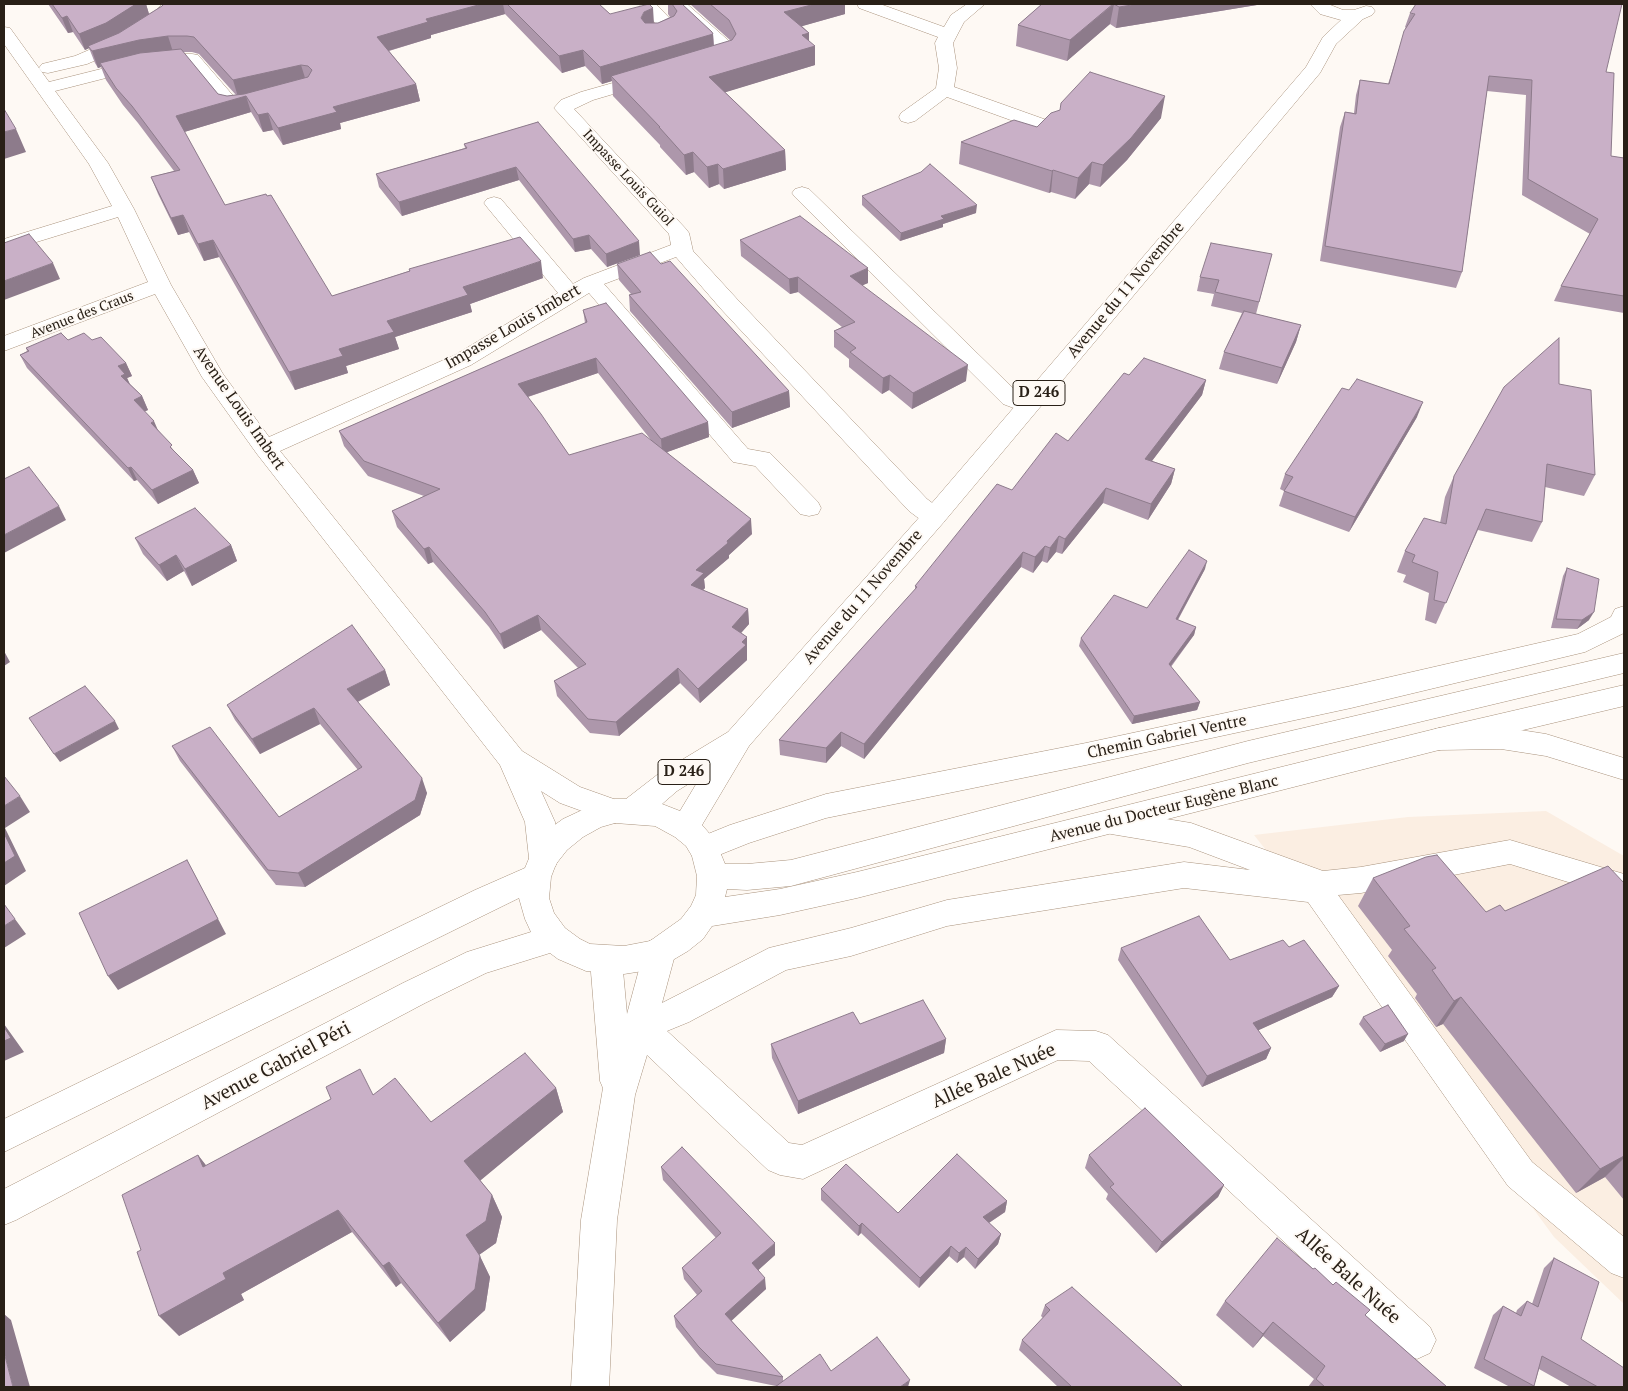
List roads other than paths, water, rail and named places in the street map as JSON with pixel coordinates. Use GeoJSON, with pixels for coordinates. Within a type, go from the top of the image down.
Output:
{"type":"FeatureCollection","features":[{"type":"Feature","properties":{"kind":"main road"},"geometry":{"type":"LineString","coordinates":[[39,80],[118,44],[160,17],[171,4]]}},
{"type":"Feature","properties":{"kind":"main road"},"geometry":{"type":"LineString","coordinates":[[647,4],[668,26],[653,33]]}},
{"type":"Feature","properties":{"kind":"main road"},"geometry":{"type":"LineString","coordinates":[[677,4],[723,45],[726,54],[690,66]]}},
{"type":"Feature","properties":{"kind":"main road"},"geometry":{"type":"LineString","coordinates":[[864,4],[948,35]]}},
{"type":"Feature","properties":{"kind":"main road"},"geometry":{"type":"LineString","coordinates":[[908,117],[945,90],[948,68],[944,43],[957,19],[977,4]]}},
{"type":"Feature","properties":{"kind":"main road"},"geometry":{"type":"LineString","coordinates":[[1322,7],[1341,15],[1363,9]]}},
{"type":"Feature","properties":{"kind":"main road"},"geometry":{"type":"LineString","coordinates":[[1322,7],[1328,22],[1329,41]]}},
{"type":"Feature","properties":{"kind":"main road","name":"Avenue du 11 Novembre"},"geometry":{"type":"LineString","coordinates":[[623,811],[739,738],[934,517],[1314,69],[1329,41],[1363,9]]}},
{"type":"Feature","properties":{"kind":"main road","name":"Avenue Louis Imbert"},"geometry":{"type":"LineString","coordinates":[[4,32],[98,163],[124,210],[160,286],[213,377],[264,448],[512,759],[540,822],[540,867]]}},
{"type":"Feature","properties":{"kind":"main road"},"geometry":{"type":"LineString","coordinates":[[39,80],[173,59],[192,59],[232,105],[268,98]]}},
{"type":"Feature","properties":{"kind":"main road","name":"Impasse Louis Guiol"},"geometry":{"type":"LineString","coordinates":[[661,74],[587,96],[563,108],[679,233],[683,252],[728,304],[918,506],[934,517]]}},
{"type":"Feature","properties":{"kind":"main road"},"geometry":{"type":"LineString","coordinates":[[945,90],[1048,127]]}},
{"type":"Feature","properties":{"kind":"main road"},"geometry":{"type":"LineString","coordinates":[[802,193],[1011,399],[1027,406]]}},
{"type":"Feature","properties":{"kind":"main road"},"geometry":{"type":"LineString","coordinates":[[494,202],[570,294]]}},
{"type":"Feature","properties":{"kind":"main road"},"geometry":{"type":"LineString","coordinates":[[4,246],[124,210]]}},
{"type":"Feature","properties":{"kind":"main road","name":"Impasse Louis Imbert"},"geometry":{"type":"LineString","coordinates":[[264,448],[463,360],[591,282],[682,248]]}},
{"type":"Feature","properties":{"kind":"main road"},"geometry":{"type":"LineString","coordinates":[[591,282],[741,456],[762,459],[809,508]]}},
{"type":"Feature","properties":{"kind":"main road","name":"Avenue des Craus"},"geometry":{"type":"LineString","coordinates":[[4,344],[160,286]]}},
{"type":"Feature","properties":{"kind":"main road","name":"Chemin Gabriel Ventre"},"geometry":{"type":"LineString","coordinates":[[701,851],[740,834],[826,806],[1086,754],[1351,697],[1585,642],[1622,622],[1624,616]]}},
{"type":"Feature","properties":{"kind":"main road","name":"Avenue du Docteur Eugène Blanc"},"geometry":{"type":"LineString","coordinates":[[701,851],[747,877],[791,873],[1248,752],[1624,663]]}},
{"type":"Feature","properties":{"kind":"main road","name":"Avenue du Docteur Eugène Blanc"},"geometry":{"type":"LineString","coordinates":[[702,914],[780,902],[857,886],[1439,739],[1624,696]]}},
{"type":"Feature","properties":{"kind":"main road","name":"Avenue du 11 Novembre"},"geometry":{"type":"LineString","coordinates":[[701,851],[739,738]]}},
{"type":"Feature","properties":{"kind":"main road"},"geometry":{"type":"LineString","coordinates":[[1439,739],[1501,738],[1546,745],[1624,769]]}},
{"type":"Feature","properties":{"kind":"main road","name":"Avenue Louis Imbert"},"geometry":{"type":"LineString","coordinates":[[512,759],[570,795],[623,811]]}},
{"type":"Feature","properties":{"kind":"main road"},"geometry":{"type":"LineString","coordinates":[[623,811],[660,815],[701,851],[711,895],[692,929],[660,951],[643,958],[606,960],[586,957],[569,949],[554,938],[540,919],[534,898],[540,867],[556,841],[573,828],[593,817],[623,811]]}},
{"type":"Feature","properties":{"kind":"main road"},"geometry":{"type":"LineString","coordinates":[[1111,822],[1191,835],[1320,887],[1346,933],[1520,1174],[1624,1260]]}},
{"type":"Feature","properties":{"kind":"main road"},"geometry":{"type":"LineString","coordinates":[[640,1027],[678,1012],[780,958],[850,942],[948,913],[1184,875],[1320,887],[1510,852],[1620,885],[1624,891]]}},
{"type":"Feature","properties":{"kind":"main road"},"geometry":{"type":"LineString","coordinates":[[4,1136],[486,899],[540,867]]}},
{"type":"Feature","properties":{"kind":"main road","name":"Avenue Gabriel Péri"},"geometry":{"type":"LineString","coordinates":[[4,1208],[414,993],[478,962],[554,938]]}},
{"type":"Feature","properties":{"kind":"main road"},"geometry":{"type":"LineString","coordinates":[[590,1387],[599,1220],[618,1095],[640,1027],[660,951]]}},
{"type":"Feature","properties":{"kind":"main road"},"geometry":{"type":"LineString","coordinates":[[606,960],[618,1095]]}},
{"type":"Feature","properties":{"kind":"main road","name":"Allée Bale Nuée"},"geometry":{"type":"LineString","coordinates":[[640,1027],[780,1158],[803,1162],[1056,1045],[1096,1046],[1417,1340]]}}]}
